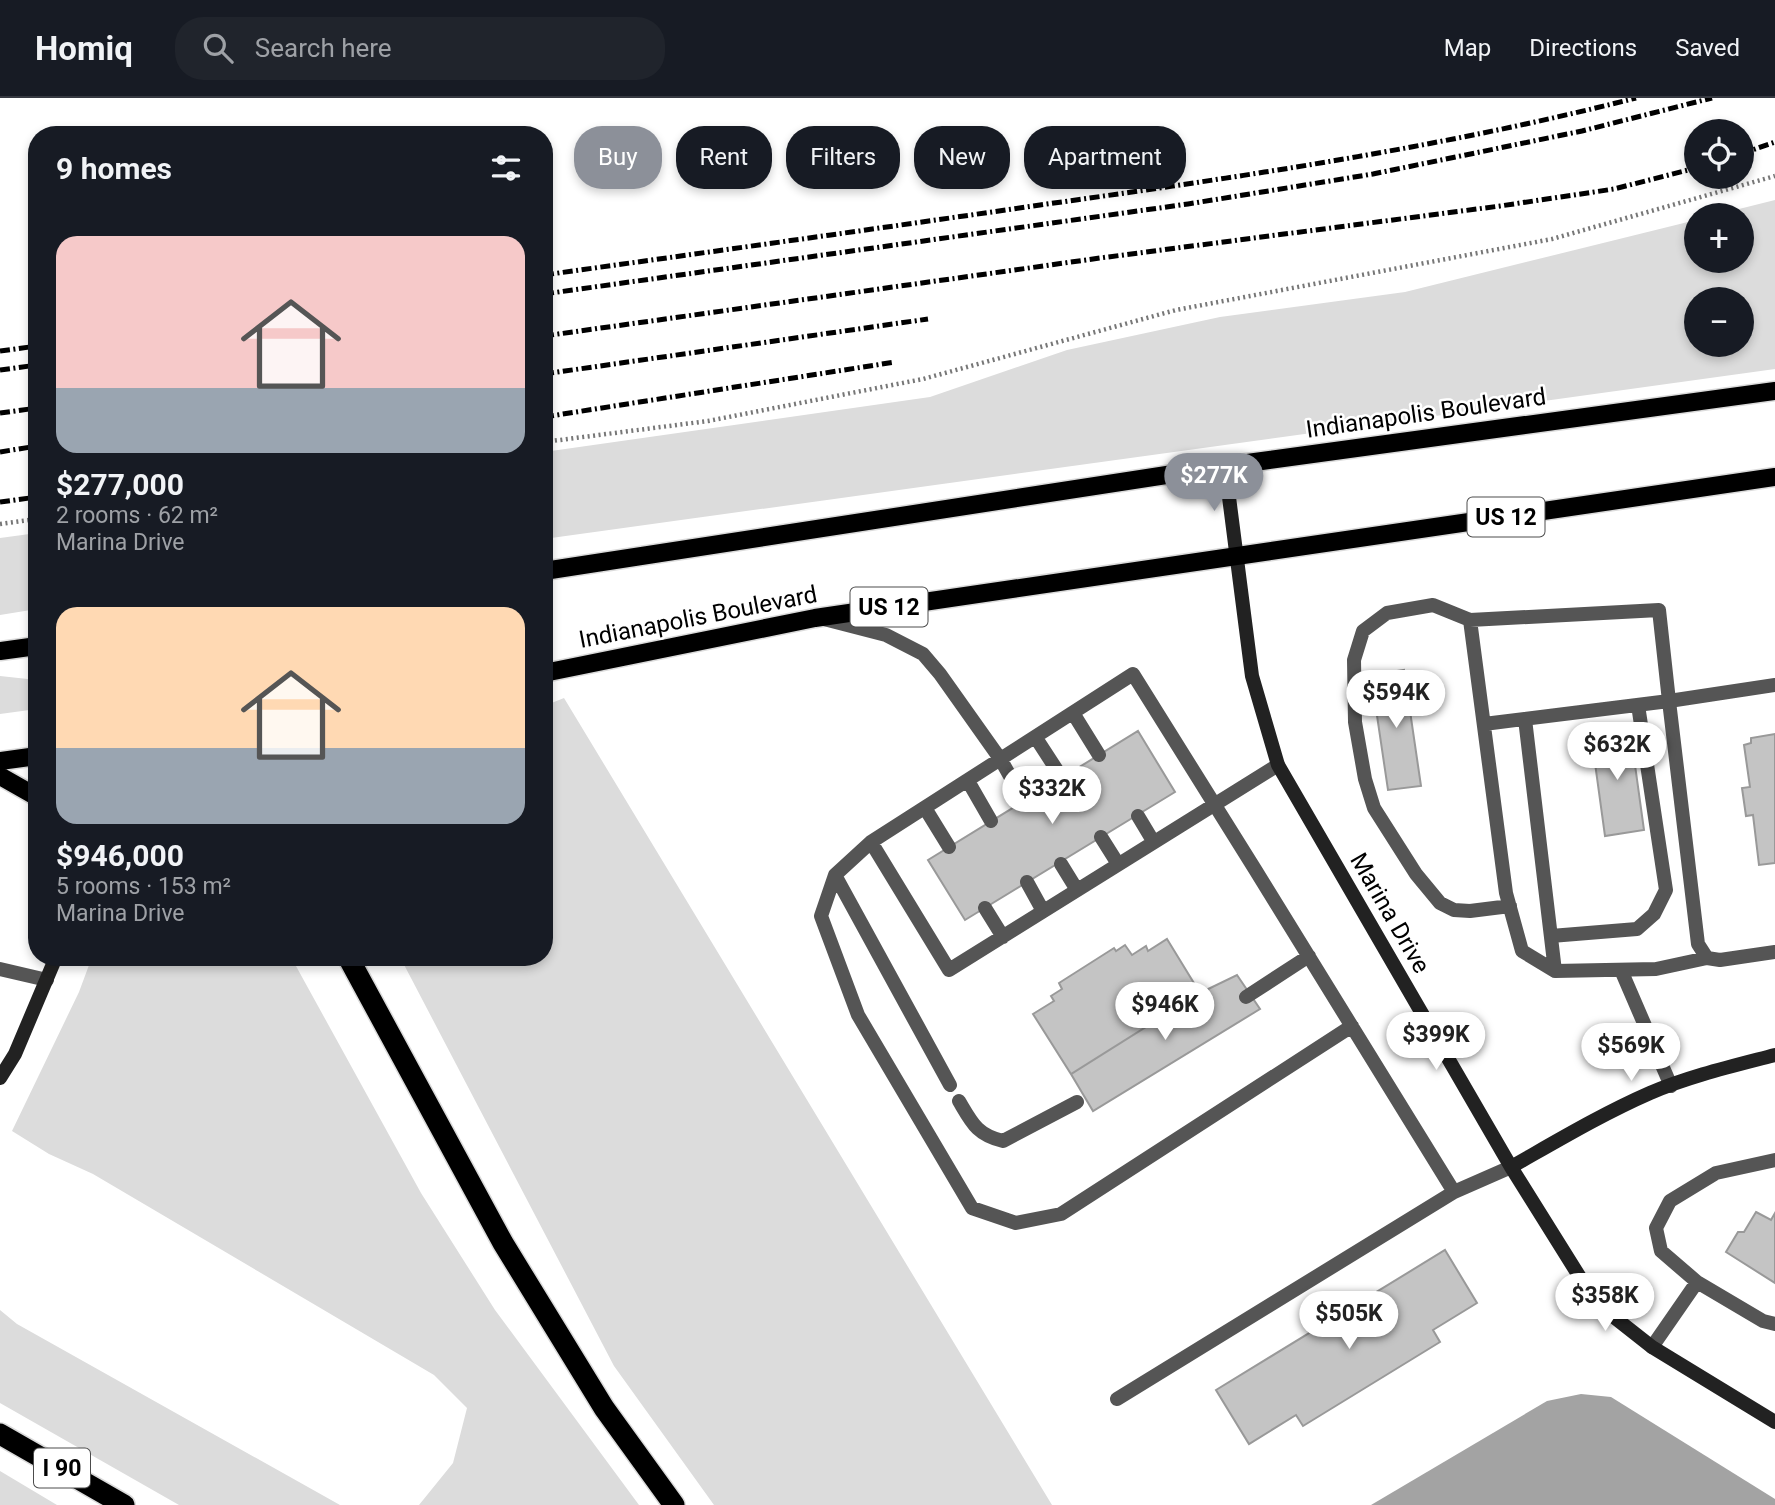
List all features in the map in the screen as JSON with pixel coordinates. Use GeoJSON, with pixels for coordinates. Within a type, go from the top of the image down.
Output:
{"type":"FeatureCollection","features":[{"type":"Feature","properties":{"kind":"highway"},"geometry":{"type":"LineString","coordinates":[[353,966],[496,1230],[604,1408],[674,1505]]}},
{"type":"Feature","properties":{"kind":"highway","name":"I 90"},"geometry":{"type":"LineString","coordinates":[[0,1434],[124,1505]]}},
{"type":"Feature","properties":{"kind":"main road","name":"Indianapolis Boulevard"},"geometry":{"type":"LineString","coordinates":[[553,570],[1225,466],[1775,391]]}},
{"type":"Feature","properties":{"kind":"main road","name":"Indianapolis Boulevard"},"geometry":{"type":"LineString","coordinates":[[553,671],[816,618],[1775,477]]}},
{"type":"Feature","properties":{"kind":"main road"},"geometry":{"type":"LineString","coordinates":[[0,651],[28,647]]}},
{"type":"Feature","properties":{"kind":"main road"},"geometry":{"type":"LineString","coordinates":[[0,761],[28,757]]}},
{"type":"Feature","properties":{"kind":"main road"},"geometry":{"type":"LineString","coordinates":[[0,776],[28,792]]}},
{"type":"Feature","properties":{"kind":"street","name":"Marina Drive"},"geometry":{"type":"LineString","coordinates":[[1225,466],[1252,676],[1278,765],[1511,1167],[1586,1287],[1605,1310],[1652,1347],[1775,1422]]}},
{"type":"Feature","properties":{"kind":"street"},"geometry":{"type":"LineString","coordinates":[[0,1078],[15,1054],[52,966]]}},
{"type":"Feature","properties":{"kind":"street"},"geometry":{"type":"LineString","coordinates":[[1511,1167],[1598,1118],[1671,1086],[1775,1055]]}},
{"type":"Feature","properties":{"kind":"lane"},"geometry":{"type":"LineString","coordinates":[[1510,906],[1470,911],[1454,910],[1440,903],[1416,874],[1374,808],[1365,779],[1355,722],[1354,660],[1363,632],[1387,613],[1433,605],[1470,620],[1659,610],[1698,944],[1707,958]]}},
{"type":"Feature","properties":{"kind":"lane"},"geometry":{"type":"LineString","coordinates":[[816,618],[886,635],[923,654],[1001,760],[1024,801]]}},
{"type":"Feature","properties":{"kind":"lane"},"geometry":{"type":"LineString","coordinates":[[1470,620],[1510,906],[1522,951],[1555,971],[1656,969],[1707,958],[1720,960],[1775,952]]}},
{"type":"Feature","properties":{"kind":"lane"},"geometry":{"type":"LineString","coordinates":[[1352,1026],[1062,1214],[1016,1223],[972,1208],[858,1015],[821,916],[835,875],[871,842],[1133,674],[1309,956],[1454,1192]]}},
{"type":"Feature","properties":{"kind":"lane"},"geometry":{"type":"LineString","coordinates":[[1483,724],[1775,685]]}},
{"type":"Feature","properties":{"kind":"lane"},"geometry":{"type":"LineString","coordinates":[[1551,936],[1637,929],[1654,914],[1666,890],[1638,705]]}},
{"type":"Feature","properties":{"kind":"lane"},"geometry":{"type":"LineString","coordinates":[[1073,713],[1100,755]]}},
{"type":"Feature","properties":{"kind":"lane"},"geometry":{"type":"LineString","coordinates":[[1525,719],[1555,971]]}},
{"type":"Feature","properties":{"kind":"lane"},"geometry":{"type":"LineString","coordinates":[[1036,738],[1062,778]]}},
{"type":"Feature","properties":{"kind":"lane"},"geometry":{"type":"LineString","coordinates":[[871,842],[948,970],[1278,765]]}},
{"type":"Feature","properties":{"kind":"lane"},"geometry":{"type":"LineString","coordinates":[[968,781],[991,821]]}},
{"type":"Feature","properties":{"kind":"lane"},"geometry":{"type":"LineString","coordinates":[[925,808],[949,847]]}},
{"type":"Feature","properties":{"kind":"lane"},"geometry":{"type":"LineString","coordinates":[[1138,817],[1153,841]]}},
{"type":"Feature","properties":{"kind":"lane"},"geometry":{"type":"LineString","coordinates":[[1101,837],[1118,864]]}},
{"type":"Feature","properties":{"kind":"lane"},"geometry":{"type":"LineString","coordinates":[[1061,864],[1077,890]]}},
{"type":"Feature","properties":{"kind":"lane"},"geometry":{"type":"LineString","coordinates":[[835,875],[950,1085]]}},
{"type":"Feature","properties":{"kind":"lane"},"geometry":{"type":"LineString","coordinates":[[1027,883],[1043,911]]}},
{"type":"Feature","properties":{"kind":"lane"},"geometry":{"type":"LineString","coordinates":[[985,908],[1003,937]]}},
{"type":"Feature","properties":{"kind":"lane"},"geometry":{"type":"LineString","coordinates":[[1246,997],[1309,956]]}},
{"type":"Feature","properties":{"kind":"lane"},"geometry":{"type":"LineString","coordinates":[[0,969],[47,980]]}},
{"type":"Feature","properties":{"kind":"lane"},"geometry":{"type":"LineString","coordinates":[[1621,970],[1671,1086]]}},
{"type":"Feature","properties":{"kind":"lane"},"geometry":{"type":"LineString","coordinates":[[959,1101],[974,1126],[987,1137],[1003,1141],[1077,1102]]}},
{"type":"Feature","properties":{"kind":"lane"},"geometry":{"type":"LineString","coordinates":[[1775,1160],[1716,1173],[1670,1201],[1656,1228],[1661,1251],[1697,1282],[1763,1321],[1775,1324]]}},
{"type":"Feature","properties":{"kind":"lane"},"geometry":{"type":"LineString","coordinates":[[1117,1399],[1454,1192],[1511,1167]]}},
{"type":"Feature","properties":{"kind":"lane"},"geometry":{"type":"LineString","coordinates":[[1652,1347],[1697,1282]]}},
{"type":"Feature","properties":{"kind":"path"},"geometry":{"type":"LineString","coordinates":[[553,441],[708,422],[923,379],[1175,310],[1552,239],[1775,176]]}},
{"type":"Feature","properties":{"kind":"path"},"geometry":{"type":"LineString","coordinates":[[0,524],[28,520]]}},
{"type":"Feature","properties":{"kind":"shaded area"},"geometry":{"type":"Polygon","coordinates":[[[1775,200],[1775,369],[553,538],[553,451],[930,397],[1067,350],[1220,317],[1405,292],[1684,223],[1684,273],[1754,273],[1754,205],[1775,200]]]}},
{"type":"Feature","properties":{"kind":"shaded area"},"geometry":{"type":"Polygon","coordinates":[[[28,534],[28,610],[0,615],[0,538],[28,534]]]}},
{"type":"Feature","properties":{"kind":"shaded area"},"geometry":{"type":"Polygon","coordinates":[[[0,676],[28,679],[28,710],[0,714],[0,676]]]}},
{"type":"Feature","properties":{"kind":"shaded area"},"geometry":{"type":"Polygon","coordinates":[[[564,698],[1052,1505],[714,1505],[614,1366],[405,966],[553,966],[553,702],[564,698]]]}},
{"type":"Feature","properties":{"kind":"shaded area"},"geometry":{"type":"Polygon","coordinates":[[[89,966],[296,966],[421,1193],[495,1310],[639,1505],[419,1505],[453,1463],[467,1408],[434,1375],[93,1174],[49,1154],[12,1131],[79,992],[89,966]]]}},
{"type":"Feature","properties":{"kind":"shaded area"},"geometry":{"type":"Polygon","coordinates":[[[0,1310],[17,1324],[340,1505],[179,1505],[0,1403],[0,1310]]]}},
{"type":"Feature","properties":{"kind":"shaded area"},"geometry":{"type":"Polygon","coordinates":[[[1581,1394],[1611,1397],[1775,1499],[1775,1505],[1371,1505],[1547,1401],[1581,1394]]]}},
{"type":"Feature","properties":{"kind":"shaded area"},"geometry":{"type":"Polygon","coordinates":[[[0,1471],[57,1505],[0,1505],[0,1471]]]}},
{"type":"Feature","properties":{"kind":"building"},"geometry":{"type":"Polygon","coordinates":[[[1404,670],[1421,786],[1388,790],[1371,675],[1404,670]]]}},
{"type":"Feature","properties":{"kind":"building"},"geometry":{"type":"Polygon","coordinates":[[[1630,729],[1644,830],[1605,836],[1591,734],[1630,729]]]}},
{"type":"Feature","properties":{"kind":"building"},"geometry":{"type":"Polygon","coordinates":[[[1138,731],[1175,792],[965,920],[928,860],[1138,731]]]}},
{"type":"Feature","properties":{"kind":"building"},"geometry":{"type":"Polygon","coordinates":[[[1775,734],[1775,863],[1759,865],[1753,815],[1746,816],[1742,788],[1750,787],[1744,745],[1751,743],[1751,738],[1775,734]]]}},
{"type":"Feature","properties":{"kind":"building"},"geometry":{"type":"Polygon","coordinates":[[[1167,939],[1200,993],[1071,1074],[1033,1014],[1054,1001],[1051,996],[1062,989],[1059,983],[1114,948],[1116,951],[1125,945],[1132,955],[1146,946],[1148,951],[1167,939]]]}},
{"type":"Feature","properties":{"kind":"building"},"geometry":{"type":"Polygon","coordinates":[[[1237,975],[1260,1009],[1093,1111],[1071,1074],[1200,993],[1237,975]]]}},
{"type":"Feature","properties":{"kind":"building"},"geometry":{"type":"Polygon","coordinates":[[[1756,1212],[1771,1220],[1775,1213],[1775,1283],[1726,1252],[1738,1232],[1744,1232],[1756,1212]]]}},
{"type":"Feature","properties":{"kind":"building"},"geometry":{"type":"Polygon","coordinates":[[[1445,1250],[1477,1303],[1433,1330],[1440,1342],[1303,1426],[1296,1415],[1249,1444],[1216,1390],[1445,1250]]]}},
{"type":"Feature","properties":{"kind":"railway"},"geometry":{"type":"LineString","coordinates":[[553,274],[1265,172],[1488,132],[1636,98]]}},
{"type":"Feature","properties":{"kind":"railway"},"geometry":{"type":"LineString","coordinates":[[553,293],[1188,204],[1373,174],[1582,131],[1712,98]]}},
{"type":"Feature","properties":{"kind":"railway"},"geometry":{"type":"LineString","coordinates":[[1754,149],[1775,142]]}},
{"type":"Feature","properties":{"kind":"railway"},"geometry":{"type":"LineString","coordinates":[[553,335],[1100,258],[1500,206],[1614,189],[1684,171]]}},
{"type":"Feature","properties":{"kind":"railway"},"geometry":{"type":"LineString","coordinates":[[553,373],[928,319]]}},
{"type":"Feature","properties":{"kind":"railway"},"geometry":{"type":"LineString","coordinates":[[0,351],[28,347]]}},
{"type":"Feature","properties":{"kind":"railway"},"geometry":{"type":"LineString","coordinates":[[553,416],[895,362]]}},
{"type":"Feature","properties":{"kind":"railway"},"geometry":{"type":"LineString","coordinates":[[0,370],[28,366]]}},
{"type":"Feature","properties":{"kind":"railway"},"geometry":{"type":"LineString","coordinates":[[0,413],[28,409]]}},
{"type":"Feature","properties":{"kind":"railway"},"geometry":{"type":"LineString","coordinates":[[0,452],[28,447]]}},
{"type":"Feature","properties":{"kind":"railway"},"geometry":{"type":"LineString","coordinates":[[0,502],[28,498]]}}]}
